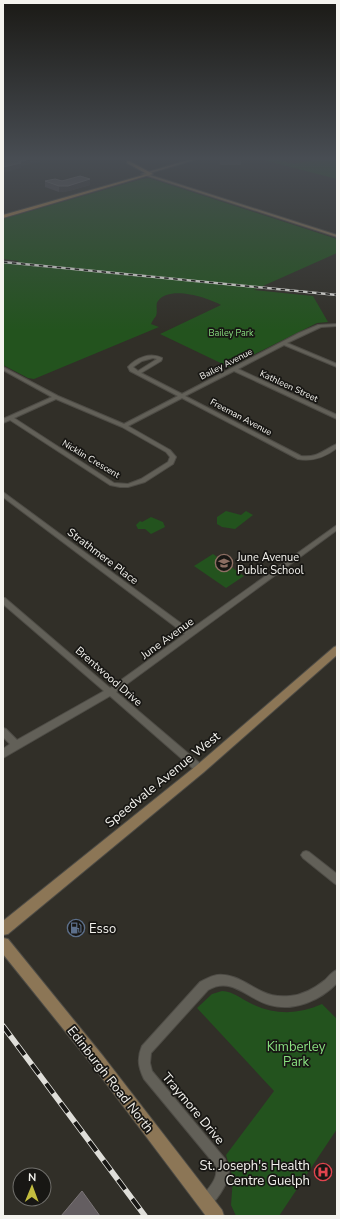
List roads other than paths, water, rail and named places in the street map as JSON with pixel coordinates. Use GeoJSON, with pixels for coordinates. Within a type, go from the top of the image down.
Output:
{"type":"FeatureCollection","features":[{"type":"Feature","properties":{"kind":"main road"},"geometry":{"type":"LineString","coordinates":[[278,217],[337,236]]}},
{"type":"Feature","properties":{"kind":"main road","name":"Speedvale Avenue West"},"geometry":{"type":"LineString","coordinates":[[3,929],[200,769],[337,650]]}},
{"type":"Feature","properties":{"kind":"main road","name":"Edinburgh Road North"},"geometry":{"type":"LineString","coordinates":[[3,944],[98,1061],[216,1216]]}},
{"type":"Feature","properties":{"kind":"street","name":"Bailey Avenue"},"geometry":{"type":"LineString","coordinates":[[124,426],[284,343],[320,326],[337,325]]}},
{"type":"Feature","properties":{"kind":"street"},"geometry":{"type":"LineString","coordinates":[[284,343],[337,366]]}},
{"type":"Feature","properties":{"kind":"street"},"geometry":{"type":"LineString","coordinates":[[151,356],[156,356],[160,359],[159,360],[138,373],[132,370],[130,367],[131,365],[151,356]]}},
{"type":"Feature","properties":{"kind":"street","name":"Nicklin Crescent"},"geometry":{"type":"LineString","coordinates":[[3,368],[56,396],[124,426],[168,451],[173,457],[171,463],[147,478],[128,486],[112,484],[10,418]]}},
{"type":"Feature","properties":{"kind":"street","name":"Kathleen Street"},"geometry":{"type":"LineString","coordinates":[[234,369],[337,417]]}},
{"type":"Feature","properties":{"kind":"street","name":"Freeman Avenue"},"geometry":{"type":"LineString","coordinates":[[138,373],[300,458],[310,460],[320,457],[337,446]]}},
{"type":"Feature","properties":{"kind":"street"},"geometry":{"type":"LineString","coordinates":[[3,421],[56,396]]}},
{"type":"Feature","properties":{"kind":"street","name":"Strathmere Place"},"geometry":{"type":"LineString","coordinates":[[3,494],[191,634]]}},
{"type":"Feature","properties":{"kind":"street","name":"June Avenue"},"geometry":{"type":"LineString","coordinates":[[3,754],[16,745],[110,692],[337,527]]}},
{"type":"Feature","properties":{"kind":"street","name":"Brentwood Drive"},"geometry":{"type":"LineString","coordinates":[[3,600],[200,769]]}},
{"type":"Feature","properties":{"kind":"street"},"geometry":{"type":"LineString","coordinates":[[3,731],[16,745]]}},
{"type":"Feature","properties":{"kind":"street"},"geometry":{"type":"LineString","coordinates":[[306,855],[337,880]]}},
{"type":"Feature","properties":{"kind":"street","name":"Traymore Drive"},"geometry":{"type":"LineString","coordinates":[[206,1202],[221,1181],[224,1172],[221,1163],[148,1075],[144,1068],[143,1060],[146,1050],[204,986],[216,980],[232,981],[261,997],[276,1002],[309,998],[323,989],[337,975]]}},
{"type":"Feature","properties":{"kind":"railway"},"geometry":{"type":"LineString","coordinates":[[3,262],[337,295]]}},
{"type":"Feature","properties":{"kind":"railway"},"geometry":{"type":"LineString","coordinates":[[3,1026],[145,1216]]}},
{"type":"Feature","properties":{"kind":"place","name":"June Avenue Public School"},"geometry":{"type":"Point","coordinates":[224,563]}},
{"type":"Feature","properties":{"kind":"place","name":"Esso"},"geometry":{"type":"Point","coordinates":[76,928]}},
{"type":"Feature","properties":{"kind":"place","name":"St. Joseph's Health Centre Guelph"},"geometry":{"type":"Point","coordinates":[323,1172]}},
{"type":"Feature","properties":{"kind":"park label","name":"Bailey Park"},"geometry":{"type":"Point","coordinates":[231,333]}},
{"type":"Feature","properties":{"kind":"park label","name":"Kimberley Park"},"geometry":{"type":"Point","coordinates":[296,1054]}}]}
